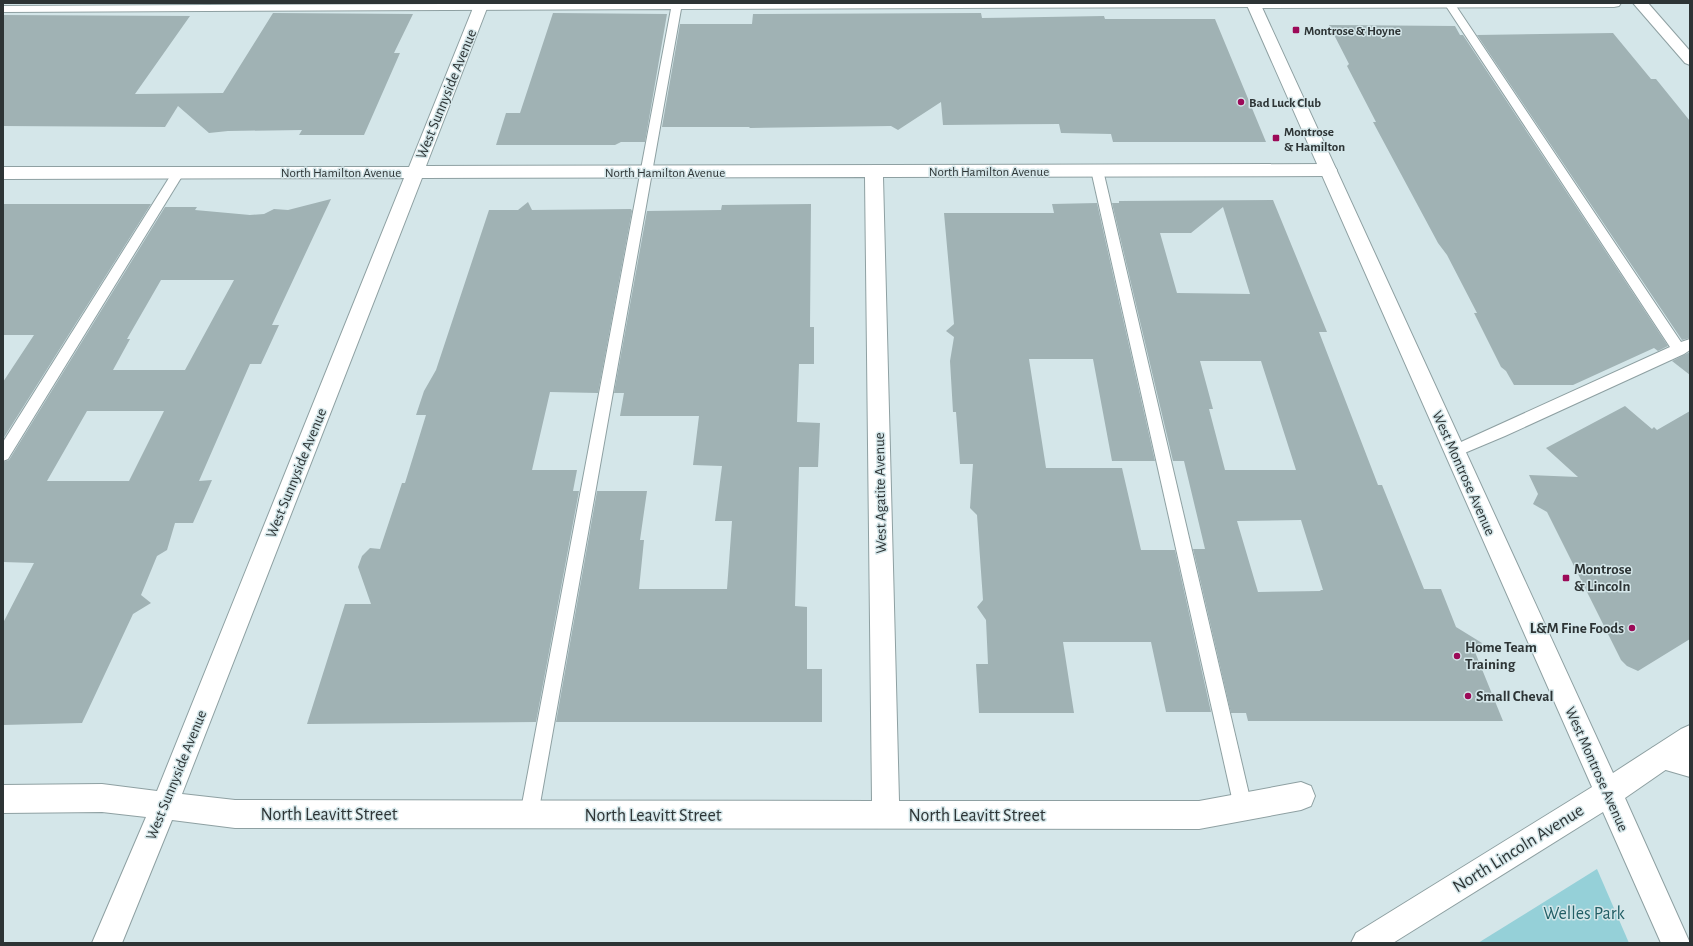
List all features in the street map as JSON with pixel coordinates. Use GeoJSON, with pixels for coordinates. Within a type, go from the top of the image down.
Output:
{"type":"FeatureCollection","features":[{"type":"Feature","properties":{"kind":"street"},"geometry":{"type":"LineString","coordinates":[[1253,4],[1614,3]]}},
{"type":"Feature","properties":{"kind":"street"},"geometry":{"type":"LineString","coordinates":[[1640,3],[1690,60]]}},
{"type":"Feature","properties":{"kind":"street","name":"West Montrose Avenue"},"geometry":{"type":"LineString","coordinates":[[1253,4],[1676,943]]}},
{"type":"Feature","properties":{"kind":"street","name":"West Sunnyside Avenue"},"geometry":{"type":"LineString","coordinates":[[107,943],[164,806],[482,5]]}},
{"type":"Feature","properties":{"kind":"street","name":"North Hamilton Avenue"},"geometry":{"type":"LineString","coordinates":[[3,173],[1328,170]]}},
{"type":"Feature","properties":{"kind":"street","name":"West Agatite Avenue"},"geometry":{"type":"LineString","coordinates":[[874,171],[886,815]]}},
{"type":"Feature","properties":{"kind":"street","name":"North Lincoln Avenue"},"geometry":{"type":"LineString","coordinates":[[1366,943],[1608,792],[1690,738]]}},
{"type":"Feature","properties":{"kind":"street"},"geometry":{"type":"LineString","coordinates":[[1661,757],[1690,764]]}},
{"type":"Feature","properties":{"kind":"street","name":"North Leavitt Street"},"geometry":{"type":"LineString","coordinates":[[3,799],[102,798],[235,814],[1199,815],[1301,796]]}},
{"type":"Feature","properties":{"kind":"lane"},"geometry":{"type":"LineString","coordinates":[[1449,3],[1684,347],[1500,432],[1455,451]]}},
{"type":"Feature","properties":{"kind":"lane"},"geometry":{"type":"LineString","coordinates":[[3,9],[677,4],[1253,4]]}},
{"type":"Feature","properties":{"kind":"lane"},"geometry":{"type":"LineString","coordinates":[[529,815],[677,4]]}},
{"type":"Feature","properties":{"kind":"lane"},"geometry":{"type":"LineString","coordinates":[[1097,170],[1243,807]]}},
{"type":"Feature","properties":{"kind":"lane"},"geometry":{"type":"LineString","coordinates":[[3,455],[178,173]]}},
{"type":"Feature","properties":{"kind":"green space","name":"Welles Park"},"geometry":{"type":"Polygon","coordinates":[[[1597,869],[1629,943],[1478,943],[1597,869]]]}},
{"type":"Feature","properties":{"kind":"building"},"geometry":{"type":"Polygon","coordinates":[[[273,13],[413,14],[394,53],[400,53],[364,135],[299,135],[302,130],[228,131],[209,133],[178,106],[165,127],[3,126],[3,15],[190,16],[135,94],[223,93],[273,13]]]}},
{"type":"Feature","properties":{"kind":"building"},"geometry":{"type":"Polygon","coordinates":[[[553,13],[667,14],[645,142],[621,142],[615,145],[496,145],[506,113],[520,113],[553,13]]]}},
{"type":"Feature","properties":{"kind":"building"},"geometry":{"type":"Polygon","coordinates":[[[981,13],[982,18],[1104,16],[1105,19],[1215,19],[1266,142],[1113,142],[1111,134],[1061,133],[1059,124],[943,125],[941,102],[898,130],[891,126],[750,128],[662,127],[680,24],[752,24],[753,14],[981,13]]]}},
{"type":"Feature","properties":{"kind":"building"},"geometry":{"type":"Polygon","coordinates":[[[1329,25],[1455,26],[1460,35],[1463,35],[1668,346],[1658,351],[1654,348],[1573,385],[1514,385],[1506,371],[1501,367],[1474,313],[1477,313],[1447,255],[1438,243],[1373,122],[1376,122],[1347,66],[1349,64],[1329,25]]]}},
{"type":"Feature","properties":{"kind":"building"},"geometry":{"type":"Polygon","coordinates":[[[1613,33],[1651,79],[1656,79],[1690,121],[1690,338],[1682,340],[1477,35],[1613,33]]]}},
{"type":"Feature","properties":{"kind":"building"},"geometry":{"type":"Polygon","coordinates":[[[331,199],[272,325],[279,325],[261,364],[250,364],[199,481],[212,480],[193,523],[175,523],[167,550],[157,556],[141,595],[151,603],[133,614],[82,723],[3,725],[3,623],[34,563],[3,562],[3,462],[9,460],[165,207],[197,207],[195,210],[250,215],[264,214],[274,209],[288,210],[331,199]],[[161,280],[127,339],[130,339],[113,370],[185,370],[234,280],[161,280]],[[87,411],[47,481],[129,481],[164,411],[87,411]]]}},
{"type":"Feature","properties":{"kind":"building"},"geometry":{"type":"Polygon","coordinates":[[[1273,200],[1327,332],[1319,332],[1378,485],[1382,485],[1424,589],[1441,589],[1456,627],[1482,643],[1475,652],[1503,721],[1248,721],[1246,713],[1231,713],[1193,549],[1205,549],[1184,461],[1173,461],[1112,203],[1119,203],[1119,201],[1273,200]],[[1223,207],[1191,233],[1160,233],[1177,293],[1250,294],[1223,207]],[[1200,361],[1213,409],[1209,409],[1225,470],[1296,470],[1261,361],[1200,361]],[[1301,520],[1237,521],[1258,592],[1323,590],[1301,520]]]}},
{"type":"Feature","properties":{"kind":"building"},"geometry":{"type":"Polygon","coordinates":[[[528,202],[532,210],[631,209],[632,211],[598,393],[550,392],[532,470],[577,470],[573,491],[579,491],[536,722],[307,724],[345,604],[371,604],[358,567],[362,556],[370,548],[380,549],[402,483],[405,483],[426,415],[416,415],[424,391],[436,370],[489,210],[518,210],[528,202]]]}},
{"type":"Feature","properties":{"kind":"building"},"geometry":{"type":"Polygon","coordinates":[[[1097,203],[1155,461],[1112,461],[1093,359],[1029,359],[1046,468],[1122,468],[1141,550],[1175,550],[1211,712],[1166,712],[1151,642],[1063,642],[1074,713],[979,713],[976,664],[988,664],[986,620],[977,607],[983,600],[977,515],[970,508],[973,464],[960,464],[956,412],[953,412],[950,361],[954,337],[946,331],[954,324],[944,213],[1054,213],[1052,204],[1097,203]]]}},
{"type":"Feature","properties":{"kind":"building"},"geometry":{"type":"Polygon","coordinates":[[[3,204],[151,204],[3,439],[3,382],[34,335],[3,335],[3,204]]]}},
{"type":"Feature","properties":{"kind":"building"},"geometry":{"type":"Polygon","coordinates":[[[811,204],[810,327],[814,327],[814,364],[799,364],[797,422],[820,423],[818,467],[799,467],[795,606],[807,607],[807,669],[822,669],[822,722],[556,722],[597,491],[647,491],[640,540],[644,540],[639,589],[727,589],[732,521],[715,521],[722,466],[693,465],[699,416],[620,416],[624,393],[614,393],[647,211],[721,210],[722,205],[811,204]]]}},
{"type":"Feature","properties":{"kind":"building"},"geometry":{"type":"Polygon","coordinates":[[[1690,352],[1690,375],[1672,361],[1690,352]]]}},
{"type":"Feature","properties":{"kind":"building"},"geometry":{"type":"Polygon","coordinates":[[[1625,406],[1652,429],[1654,427],[1657,430],[1690,411],[1690,639],[1638,671],[1627,666],[1621,660],[1547,512],[1533,504],[1538,494],[1529,475],[1578,477],[1546,448],[1625,406]]]}},
{"type":"Feature","properties":{"kind":"place","name":"Montrose & Hoyne"},"geometry":{"type":"Point","coordinates":[1296,30]}},
{"type":"Feature","properties":{"kind":"place","name":"Bad Luck Club"},"geometry":{"type":"Point","coordinates":[1241,102]}},
{"type":"Feature","properties":{"kind":"place","name":"Montrose & Hamilton"},"geometry":{"type":"Point","coordinates":[1276,138]}},
{"type":"Feature","properties":{"kind":"place","name":"Montrose & Lincoln"},"geometry":{"type":"Point","coordinates":[1566,578]}},
{"type":"Feature","properties":{"kind":"place","name":"L&M Fine Foods"},"geometry":{"type":"Point","coordinates":[1632,628]}},
{"type":"Feature","properties":{"kind":"place","name":"Home Team Training"},"geometry":{"type":"Point","coordinates":[1457,656]}},
{"type":"Feature","properties":{"kind":"place","name":"Small Cheval"},"geometry":{"type":"Point","coordinates":[1468,696]}}]}
